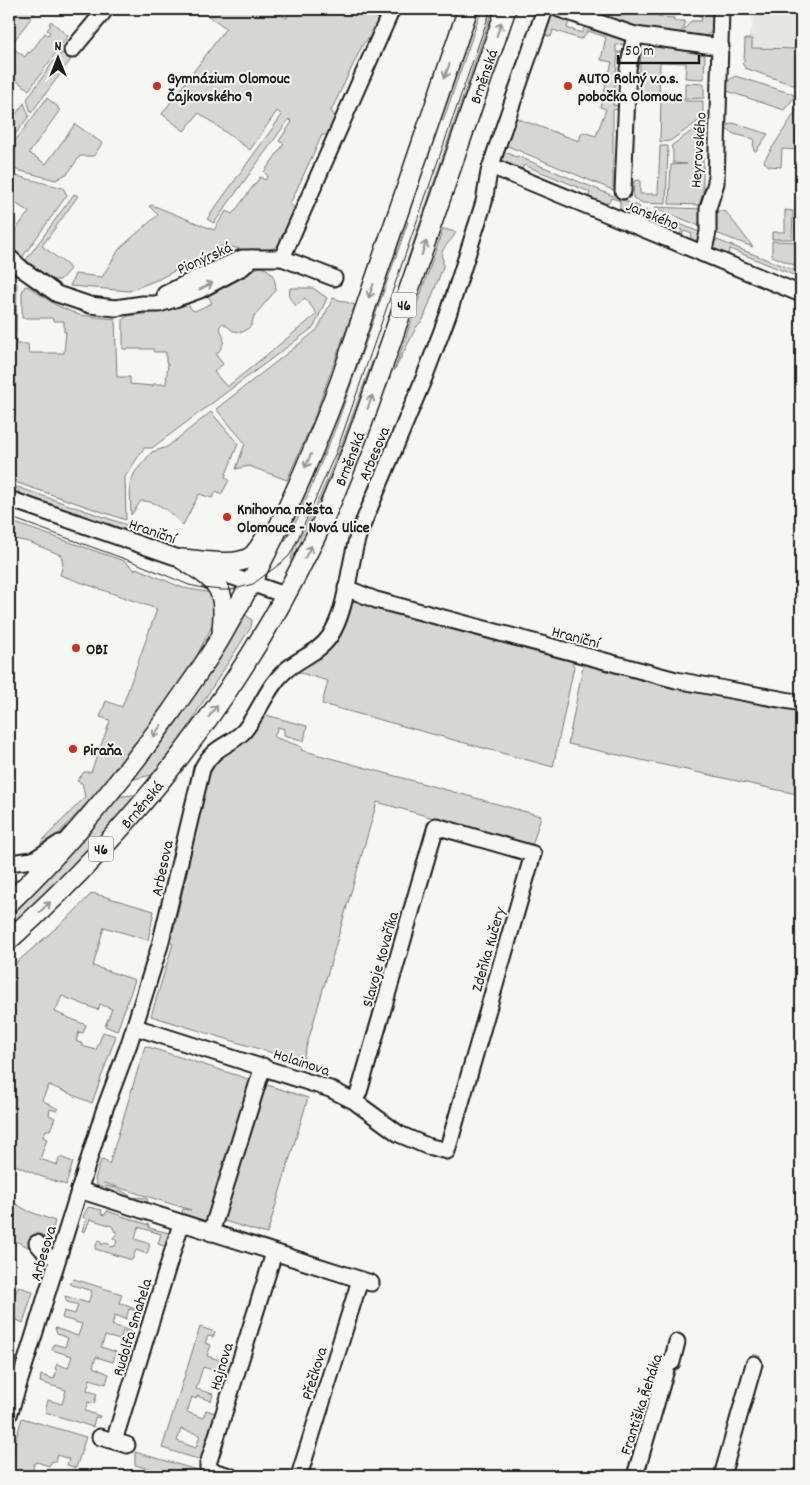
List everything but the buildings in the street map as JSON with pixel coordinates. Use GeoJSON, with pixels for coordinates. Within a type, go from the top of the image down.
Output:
{"type":"FeatureCollection","features":[{"type":"Feature","properties":{"kind":"main road","name":"Brněnská"},"geometry":{"type":"LineString","coordinates":[[9,903],[74,834],[122,778],[154,736],[221,637],[251,583],[320,434],[340,382],[468,9]]}},
{"type":"Feature","properties":{"kind":"main road","name":"Brněnská"},"geometry":{"type":"LineString","coordinates":[[9,940],[89,862],[173,765],[236,676],[285,595],[314,540],[354,445],[380,375],[506,9]]}},
{"type":"Feature","properties":{"kind":"main road"},"geometry":{"type":"LineString","coordinates":[[182,559],[224,562],[250,557],[259,547],[295,489]]}},
{"type":"Feature","properties":{"kind":"main road"},"geometry":{"type":"LineString","coordinates":[[182,559],[210,578],[221,590],[224,603],[221,637]]}},
{"type":"Feature","properties":{"kind":"street"},"geometry":{"type":"LineString","coordinates":[[72,50],[106,9]]}},
{"type":"Feature","properties":{"kind":"street"},"geometry":{"type":"LineString","coordinates":[[334,278],[282,258],[392,9]]}},
{"type":"Feature","properties":{"kind":"street"},"geometry":{"type":"LineString","coordinates":[[491,166],[545,9]]}},
{"type":"Feature","properties":{"kind":"street"},"geometry":{"type":"LineString","coordinates":[[559,9],[635,35],[721,47]]}},
{"type":"Feature","properties":{"kind":"street","name":"Heyrovského"},"geometry":{"type":"LineString","coordinates":[[703,254],[708,232],[708,208],[716,183],[721,9]]}},
{"type":"Feature","properties":{"kind":"street"},"geometry":{"type":"LineString","coordinates":[[623,191],[628,69],[635,35]]}},
{"type":"Feature","properties":{"kind":"street","name":"Janského"},"geometry":{"type":"LineString","coordinates":[[491,166],[801,294]]}},
{"type":"Feature","properties":{"kind":"street","name":"Arbesova"},"geometry":{"type":"LineString","coordinates":[[9,1415],[104,1111],[135,1027],[160,946],[202,769],[212,753],[244,730],[281,675],[294,664],[317,650],[328,639],[335,625],[359,533],[424,378],[450,307],[472,243],[486,194],[491,166]]}},
{"type":"Feature","properties":{"kind":"street","name":"Pionýrská"},"geometry":{"type":"LineString","coordinates":[[9,257],[44,286],[57,294],[90,305],[114,308],[143,304],[242,258],[282,258]]}},
{"type":"Feature","properties":{"kind":"street","name":"Hraniční"},"geometry":{"type":"LineString","coordinates":[[9,498],[285,595]]}},
{"type":"Feature","properties":{"kind":"street","name":"Hraniční"},"geometry":{"type":"LineString","coordinates":[[346,588],[376,600],[676,680],[801,703]]}},
{"type":"Feature","properties":{"kind":"street","name":"Slavoje Kovaříka"},"geometry":{"type":"LineString","coordinates":[[354,1101],[359,1092],[436,826]]}},
{"type":"Feature","properties":{"kind":"street","name":"Zdeňka Kučery"},"geometry":{"type":"LineString","coordinates":[[436,826],[533,854],[447,1151]]}},
{"type":"Feature","properties":{"kind":"street"},"geometry":{"type":"LineString","coordinates":[[9,863],[33,860],[74,834]]}},
{"type":"Feature","properties":{"kind":"street","name":"Holainova"},"geometry":{"type":"LineString","coordinates":[[135,1027],[330,1088],[354,1101],[399,1134],[427,1146],[447,1151]]}},
{"type":"Feature","properties":{"kind":"street"},"geometry":{"type":"LineString","coordinates":[[211,1233],[263,1066]]}},
{"type":"Feature","properties":{"kind":"street"},"geometry":{"type":"LineString","coordinates":[[79,1190],[274,1253]]}},
{"type":"Feature","properties":{"kind":"street","name":"Rudolfa Smahela"},"geometry":{"type":"LineString","coordinates":[[114,1441],[181,1224]]}},
{"type":"Feature","properties":{"kind":"street"},"geometry":{"type":"LineString","coordinates":[[37,1243],[48,1255]]}},
{"type":"Feature","properties":{"kind":"street","name":"Přečkova"},"geometry":{"type":"LineString","coordinates":[[274,1253],[365,1281],[299,1476]]}},
{"type":"Feature","properties":{"kind":"street","name":"Hajnova"},"geometry":{"type":"LineString","coordinates":[[230,1476],[212,1471],[208,1468],[208,1464],[274,1253]]}},
{"type":"Feature","properties":{"kind":"street","name":"Františka Řeháka"},"geometry":{"type":"LineString","coordinates":[[635,1476],[668,1363],[672,1362],[677,1342]]}},
{"type":"Feature","properties":{"kind":"street"},"geometry":{"type":"LineString","coordinates":[[722,1476],[754,1364]]}},
{"type":"Feature","properties":{"kind":"shaded area"},"geometry":{"type":"Polygon","coordinates":[[[17,9],[37,10],[10,46],[25,57],[45,33],[48,35],[50,32],[47,30],[51,25],[49,24],[51,21],[68,36],[29,90],[9,75],[9,20],[17,9]]]}},
{"type":"Feature","properties":{"kind":"shaded area"},"geometry":{"type":"Polygon","coordinates":[[[199,9],[267,9],[287,18],[291,9],[389,9],[381,25],[363,44],[331,111],[338,120],[330,135],[322,135],[290,204],[297,210],[282,243],[272,249],[265,250],[243,250],[224,245],[159,279],[129,291],[70,286],[75,274],[102,277],[120,248],[158,215],[149,206],[152,205],[214,230],[226,211],[232,214],[235,211],[260,177],[265,180],[268,176],[264,172],[284,144],[279,141],[292,122],[289,119],[214,223],[207,219],[282,115],[277,111],[250,150],[199,113],[184,131],[162,114],[226,28],[199,9]]]}},
{"type":"Feature","properties":{"kind":"shaded area"},"geometry":{"type":"Polygon","coordinates":[[[475,9],[482,9],[443,121],[436,119],[475,9]]]}},
{"type":"Feature","properties":{"kind":"shaded area"},"geometry":{"type":"Polygon","coordinates":[[[493,9],[500,9],[411,266],[406,264],[493,9]]]}},
{"type":"Feature","properties":{"kind":"shaded area"},"geometry":{"type":"Polygon","coordinates":[[[584,9],[659,9],[659,17],[674,18],[674,21],[685,21],[685,23],[678,34],[644,29],[584,9]]]}},
{"type":"Feature","properties":{"kind":"shaded area"},"geometry":{"type":"Polygon","coordinates":[[[698,9],[714,9],[712,32],[704,37],[681,34],[691,21],[701,21],[702,18],[697,14],[698,9]]]}},
{"type":"Feature","properties":{"kind":"shaded area"},"geometry":{"type":"Polygon","coordinates":[[[753,9],[801,9],[801,49],[751,47],[752,39],[749,39],[749,30],[752,30],[753,9]]]}},
{"type":"Feature","properties":{"kind":"shaded area"},"geometry":{"type":"Polygon","coordinates":[[[556,15],[570,18],[567,28],[582,33],[586,23],[625,38],[626,44],[616,45],[616,52],[623,52],[623,48],[626,48],[625,53],[618,53],[613,105],[619,106],[620,109],[613,110],[613,187],[621,191],[620,193],[503,144],[513,117],[579,141],[582,132],[596,136],[606,109],[600,107],[612,62],[601,60],[606,37],[588,31],[580,39],[553,30],[551,37],[543,34],[548,17],[556,15]]]}},
{"type":"Feature","properties":{"kind":"shaded area"},"geometry":{"type":"Polygon","coordinates":[[[745,39],[752,39],[752,48],[801,49],[801,84],[796,86],[745,68],[742,63],[744,62],[745,39]]]}},
{"type":"Feature","properties":{"kind":"shaded area"},"geometry":{"type":"Polygon","coordinates":[[[655,46],[705,55],[704,79],[685,78],[686,63],[660,62],[659,98],[637,97],[641,54],[648,48],[655,46]]]}},
{"type":"Feature","properties":{"kind":"shaded area"},"geometry":{"type":"Polygon","coordinates":[[[69,53],[70,61],[31,113],[27,99],[58,55],[69,53]]]}},
{"type":"Feature","properties":{"kind":"shaded area"},"geometry":{"type":"Polygon","coordinates":[[[735,76],[793,94],[794,98],[784,110],[727,91],[727,82],[735,76]]]}},
{"type":"Feature","properties":{"kind":"shaded area"},"geometry":{"type":"Polygon","coordinates":[[[685,83],[704,84],[704,98],[685,99],[685,101],[703,101],[703,118],[670,141],[660,142],[661,98],[685,98],[685,83]]]}},
{"type":"Feature","properties":{"kind":"shaded area"},"geometry":{"type":"Polygon","coordinates":[[[47,98],[60,110],[29,153],[46,164],[75,124],[102,143],[94,156],[80,156],[68,173],[56,180],[9,168],[9,149],[47,98]]]}},
{"type":"Feature","properties":{"kind":"shaded area"},"geometry":{"type":"Polygon","coordinates":[[[24,103],[29,116],[9,143],[9,124],[24,103]]]}},
{"type":"Feature","properties":{"kind":"shaded area"},"geometry":{"type":"Polygon","coordinates":[[[801,103],[801,150],[782,149],[781,167],[769,166],[764,162],[765,159],[801,103]]]}},
{"type":"Feature","properties":{"kind":"shaded area"},"geometry":{"type":"Polygon","coordinates":[[[703,123],[703,205],[669,204],[671,165],[687,164],[673,163],[671,146],[703,123]]]}},
{"type":"Feature","properties":{"kind":"shaded area"},"geometry":{"type":"Polygon","coordinates":[[[733,123],[768,134],[755,151],[753,148],[754,139],[734,134],[726,129],[726,126],[733,123]]]}},
{"type":"Feature","properties":{"kind":"shaded area"},"geometry":{"type":"Polygon","coordinates":[[[660,146],[668,146],[666,204],[643,203],[633,198],[634,181],[640,180],[640,194],[658,194],[660,146]]]}},
{"type":"Feature","properties":{"kind":"shaded area"},"geometry":{"type":"Polygon","coordinates":[[[501,150],[640,207],[638,212],[636,211],[633,218],[620,211],[620,201],[611,198],[604,205],[588,200],[590,192],[524,165],[520,172],[502,163],[500,157],[501,150]]]}},
{"type":"Feature","properties":{"kind":"shaded area"},"geometry":{"type":"Polygon","coordinates":[[[9,174],[63,188],[67,195],[22,258],[9,245],[9,238],[29,212],[9,199],[9,174]]]}},
{"type":"Feature","properties":{"kind":"shaded area"},"geometry":{"type":"Polygon","coordinates":[[[74,194],[78,196],[42,246],[70,269],[60,280],[50,280],[26,260],[74,194]]]}},
{"type":"Feature","properties":{"kind":"shaded area"},"geometry":{"type":"Polygon","coordinates":[[[653,207],[703,209],[702,227],[653,207]]]}},
{"type":"Feature","properties":{"kind":"shaded area"},"geometry":{"type":"Polygon","coordinates":[[[645,210],[702,233],[699,241],[689,241],[692,234],[684,231],[681,238],[679,237],[682,230],[648,216],[645,223],[642,222],[645,210]]]}},
{"type":"Feature","properties":{"kind":"shaded area"},"geometry":{"type":"Polygon","coordinates":[[[714,210],[726,212],[753,247],[713,232],[714,210]]]}},
{"type":"Feature","properties":{"kind":"shaded area"},"geometry":{"type":"Polygon","coordinates":[[[785,210],[793,211],[792,239],[772,239],[772,232],[785,232],[785,210]]]}},
{"type":"Feature","properties":{"kind":"shaded area"},"geometry":{"type":"Polygon","coordinates":[[[402,220],[408,222],[336,427],[299,516],[285,541],[329,437],[402,220]]]}},
{"type":"Feature","properties":{"kind":"shaded area"},"geometry":{"type":"Polygon","coordinates":[[[443,229],[456,232],[442,251],[443,267],[423,320],[417,326],[394,371],[443,229]]]}},
{"type":"Feature","properties":{"kind":"shaded area"},"geometry":{"type":"Polygon","coordinates":[[[712,238],[801,273],[801,278],[730,249],[727,257],[716,252],[711,247],[712,238]]]}},
{"type":"Feature","properties":{"kind":"shaded area"},"geometry":{"type":"Polygon","coordinates":[[[772,241],[801,242],[801,268],[772,256],[772,241]]]}},
{"type":"Feature","properties":{"kind":"shaded area"},"geometry":{"type":"Polygon","coordinates":[[[261,267],[273,275],[276,290],[254,316],[251,326],[243,332],[233,331],[223,323],[219,327],[224,341],[216,355],[223,364],[214,372],[227,387],[317,314],[305,298],[296,306],[289,297],[290,288],[313,288],[327,298],[314,327],[152,448],[144,448],[125,477],[126,520],[9,480],[9,283],[17,283],[16,344],[28,344],[29,353],[64,353],[66,332],[64,332],[64,321],[53,321],[52,318],[22,318],[22,292],[25,286],[56,305],[79,315],[115,319],[117,377],[130,377],[130,384],[153,386],[153,384],[166,384],[168,363],[166,362],[166,352],[154,352],[153,349],[123,349],[123,319],[128,316],[151,313],[187,303],[195,311],[212,303],[207,294],[261,267]]]}},
{"type":"Feature","properties":{"kind":"shaded area"},"geometry":{"type":"Polygon","coordinates":[[[333,298],[355,305],[313,421],[287,480],[249,466],[236,469],[245,443],[216,409],[317,330],[333,298]]]}},
{"type":"Feature","properties":{"kind":"shaded area"},"geometry":{"type":"Polygon","coordinates":[[[373,359],[379,361],[334,482],[291,563],[295,547],[335,461],[373,359]]]}},
{"type":"Feature","properties":{"kind":"shaded area"},"geometry":{"type":"Polygon","coordinates":[[[211,412],[238,444],[225,477],[229,480],[221,495],[217,491],[212,498],[199,494],[183,525],[164,508],[154,503],[141,501],[131,515],[130,484],[135,472],[152,452],[167,447],[211,412]]]}},
{"type":"Feature","properties":{"kind":"shaded area"},"geometry":{"type":"Polygon","coordinates":[[[14,486],[127,525],[131,527],[130,531],[21,494],[14,486]]]}},
{"type":"Feature","properties":{"kind":"shaded area"},"geometry":{"type":"Polygon","coordinates":[[[9,521],[124,561],[135,570],[136,568],[183,588],[213,593],[214,622],[189,671],[120,767],[49,844],[41,850],[25,854],[37,850],[43,845],[41,842],[85,797],[82,783],[77,781],[84,772],[91,772],[109,724],[110,720],[100,717],[106,701],[122,707],[157,609],[60,575],[63,564],[61,555],[29,542],[9,538],[9,521]]]}},
{"type":"Feature","properties":{"kind":"shaded area"},"geometry":{"type":"Polygon","coordinates":[[[349,597],[571,659],[574,667],[553,767],[322,704],[328,681],[294,671],[321,658],[337,642],[349,597]]]}},
{"type":"Feature","properties":{"kind":"shaded area"},"geometry":{"type":"Polygon","coordinates":[[[246,615],[252,620],[251,627],[199,708],[183,738],[156,774],[130,780],[244,616],[246,615]]]}},
{"type":"Feature","properties":{"kind":"shaded area"},"geometry":{"type":"Polygon","coordinates":[[[584,661],[801,706],[801,795],[568,744],[584,661]]]}},
{"type":"Feature","properties":{"kind":"shaded area"},"geometry":{"type":"Polygon","coordinates":[[[262,714],[307,726],[304,741],[284,735],[284,729],[278,727],[274,737],[302,747],[301,750],[541,816],[532,846],[377,802],[302,1062],[151,1016],[173,944],[169,942],[175,925],[208,777],[224,749],[262,714]]]}},
{"type":"Feature","properties":{"kind":"shaded area"},"geometry":{"type":"Polygon","coordinates":[[[141,794],[89,851],[9,930],[9,912],[115,797],[141,794]]]}},
{"type":"Feature","properties":{"kind":"shaded area"},"geometry":{"type":"Polygon","coordinates":[[[92,893],[154,911],[148,940],[104,927],[93,966],[135,980],[117,1031],[105,1026],[112,1009],[100,1004],[98,1010],[62,996],[55,1012],[86,1025],[83,1033],[79,1032],[76,1041],[83,1044],[82,1046],[96,1050],[103,1032],[116,1036],[92,1103],[49,1085],[42,1100],[58,1109],[57,1111],[50,1109],[49,1115],[55,1118],[50,1130],[46,1130],[43,1137],[47,1139],[40,1159],[57,1165],[60,1157],[73,1162],[66,1185],[15,1165],[9,1169],[9,969],[71,915],[92,893]]]}},
{"type":"Feature","properties":{"kind":"shaded area"},"geometry":{"type":"Polygon","coordinates":[[[145,1046],[308,1098],[267,1234],[211,1217],[206,1224],[180,1218],[183,1209],[191,1210],[104,1183],[105,1186],[117,1188],[132,1197],[147,1198],[148,1203],[146,1204],[98,1187],[95,1179],[101,1160],[106,1161],[109,1165],[145,1046]]]}},
{"type":"Feature","properties":{"kind":"shaded area"},"geometry":{"type":"Polygon","coordinates":[[[9,1200],[28,1211],[55,1221],[45,1255],[9,1238],[9,1200]]]}},
{"type":"Feature","properties":{"kind":"shaded area"},"geometry":{"type":"Polygon","coordinates":[[[88,1207],[102,1210],[101,1214],[105,1215],[107,1211],[149,1225],[149,1228],[173,1234],[169,1248],[158,1244],[161,1234],[138,1227],[135,1239],[150,1244],[147,1254],[136,1250],[132,1260],[95,1249],[98,1240],[101,1241],[102,1245],[105,1243],[109,1244],[110,1247],[115,1246],[117,1241],[113,1238],[118,1232],[115,1232],[112,1226],[90,1219],[85,1232],[82,1231],[86,1219],[83,1217],[88,1207]]]}},
{"type":"Feature","properties":{"kind":"shaded area"},"geometry":{"type":"Polygon","coordinates":[[[74,1279],[122,1294],[119,1303],[140,1312],[129,1309],[126,1319],[115,1315],[112,1325],[131,1331],[133,1334],[123,1331],[120,1340],[105,1336],[101,1347],[116,1352],[113,1362],[96,1357],[93,1367],[109,1374],[106,1384],[90,1379],[87,1390],[97,1394],[94,1404],[88,1402],[85,1411],[100,1416],[99,1418],[95,1417],[93,1427],[45,1412],[48,1400],[62,1404],[66,1390],[40,1382],[41,1375],[54,1379],[57,1364],[68,1368],[72,1356],[52,1350],[54,1344],[65,1347],[68,1338],[57,1334],[55,1328],[78,1336],[82,1324],[62,1318],[64,1311],[75,1314],[78,1305],[67,1302],[65,1296],[88,1303],[92,1291],[69,1284],[74,1279]]]}},
{"type":"Feature","properties":{"kind":"shaded area"},"geometry":{"type":"Polygon","coordinates":[[[18,1286],[33,1292],[23,1323],[9,1316],[9,1297],[14,1299],[18,1286]]]}},
{"type":"Feature","properties":{"kind":"shaded area"},"geometry":{"type":"Polygon","coordinates":[[[200,1327],[215,1332],[213,1337],[208,1336],[205,1343],[211,1345],[207,1356],[223,1361],[219,1372],[203,1367],[196,1389],[213,1394],[211,1401],[197,1396],[196,1399],[192,1397],[187,1412],[203,1418],[206,1410],[215,1413],[201,1460],[162,1448],[200,1327]],[[181,1429],[177,1441],[196,1448],[200,1435],[181,1429]]]}},
{"type":"Feature","properties":{"kind":"shaded area"},"geometry":{"type":"Polygon","coordinates":[[[22,1418],[86,1437],[76,1468],[67,1465],[69,1459],[57,1455],[55,1462],[52,1461],[49,1466],[37,1462],[34,1464],[33,1469],[28,1473],[29,1476],[9,1476],[13,1449],[22,1418]]]}},
{"type":"Feature","properties":{"kind":"shaded area"},"geometry":{"type":"Polygon","coordinates":[[[135,1452],[218,1476],[175,1476],[135,1465],[135,1452]]]}},
{"type":"Feature","properties":{"kind":"tram line"},"geometry":{"type":"LineString","coordinates":[[9,517],[136,563],[189,585],[203,588],[231,590],[253,584],[289,556],[337,450],[491,9]]}},
{"type":"Feature","properties":{"kind":"place","name":"Gymnázium Olomouc Čajkovského 9"},"geometry":{"type":"Point","coordinates":[157,86]}},
{"type":"Feature","properties":{"kind":"place","name":"AUTO Rolný v.o.s. pobočka Olomouc"},"geometry":{"type":"Point","coordinates":[568,86]}},
{"type":"Feature","properties":{"kind":"place","name":"Knihovna města Olomouce - Nová Ulice"},"geometry":{"type":"Point","coordinates":[227,517]}},
{"type":"Feature","properties":{"kind":"place","name":"OBI"},"geometry":{"type":"Point","coordinates":[76,648]}},
{"type":"Feature","properties":{"kind":"place","name":"Piraňa"},"geometry":{"type":"Point","coordinates":[73,749]}}]}
